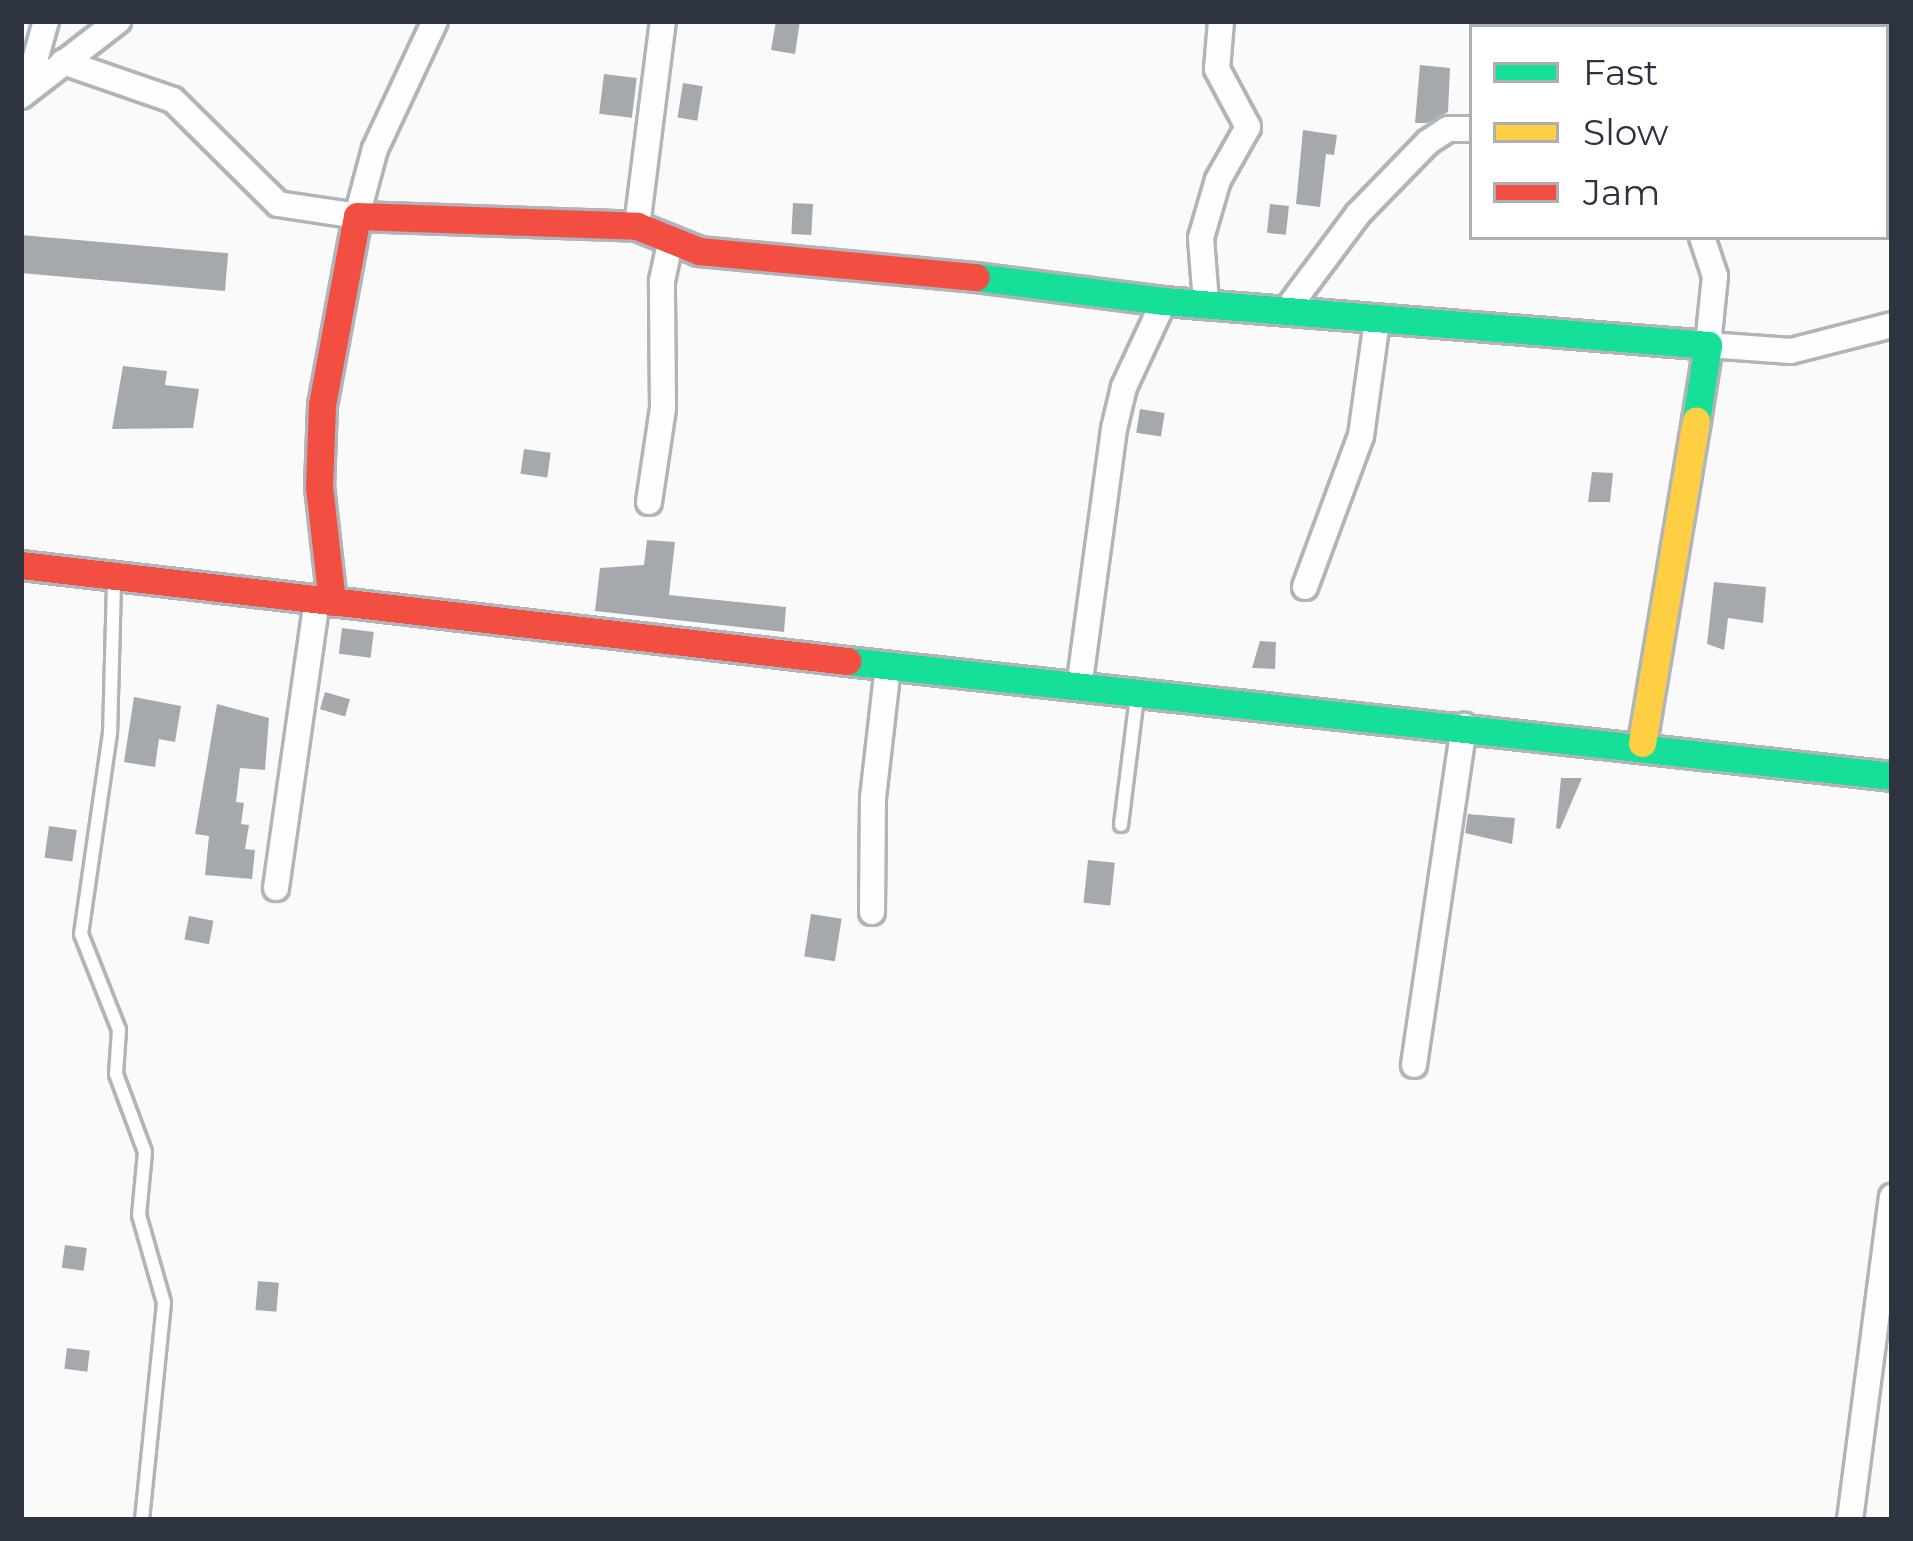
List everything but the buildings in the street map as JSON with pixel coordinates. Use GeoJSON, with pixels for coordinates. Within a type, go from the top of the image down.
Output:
{"type":"FeatureCollection","features":[{"type":"Feature","properties":{"kind":"street"},"geometry":{"type":"LineString","coordinates":[[24,92],[46,21]]}},
{"type":"Feature","properties":{"kind":"street"},"geometry":{"type":"LineString","coordinates":[[24,92],[118,21]]}},
{"type":"Feature","properties":{"kind":"street"},"geometry":{"type":"LineString","coordinates":[[276,888],[325,602],[322,406],[334,311],[375,149],[435,21]]}},
{"type":"Feature","properties":{"kind":"street"},"geometry":{"type":"LineString","coordinates":[[637,226],[663,21]]}},
{"type":"Feature","properties":{"kind":"street"},"geometry":{"type":"LineString","coordinates":[[1206,302],[1201,238],[1218,180],[1248,127],[1217,69],[1221,21]]}},
{"type":"Feature","properties":{"kind":"street"},"geometry":{"type":"LineString","coordinates":[[64,62],[172,100],[278,204],[357,217],[637,226],[670,244],[1164,301],[1791,352],[1892,325]]}},
{"type":"Feature","properties":{"kind":"street"},"geometry":{"type":"LineString","coordinates":[[1288,308],[1358,214],[1428,142],[1448,129],[1469,129]]}},
{"type":"Feature","properties":{"kind":"street"},"geometry":{"type":"LineString","coordinates":[[1642,743],[1708,346],[1715,276],[1703,240]]}},
{"type":"Feature","properties":{"kind":"street"},"geometry":{"type":"LineString","coordinates":[[649,502],[663,408],[662,280],[670,244]]}},
{"type":"Feature","properties":{"kind":"street"},"geometry":{"type":"LineString","coordinates":[[1079,688],[1114,429],[1164,301]]}},
{"type":"Feature","properties":{"kind":"street"},"geometry":{"type":"LineString","coordinates":[[1305,587],[1360,436],[1377,320]]}},
{"type":"Feature","properties":{"kind":"street"},"geometry":{"type":"LineString","coordinates":[[21,565],[115,581],[1137,695],[1642,743],[1892,776]]}},
{"type":"Feature","properties":{"kind":"street"},"geometry":{"type":"LineString","coordinates":[[872,912],[873,798],[888,666]]}},
{"type":"Feature","properties":{"kind":"street"},"geometry":{"type":"LineString","coordinates":[[1414,1065],[1464,726]]}},
{"type":"Feature","properties":{"kind":"street"},"geometry":{"type":"LineString","coordinates":[[1850,1520],[1892,1197]]}},
{"type":"Feature","properties":{"kind":"lane"},"geometry":{"type":"LineString","coordinates":[[115,581],[107,615],[110,733],[81,934],[119,1030],[116,1074],[145,1152],[139,1215],[164,1304],[142,1520]]}},
{"type":"Feature","properties":{"kind":"lane"},"geometry":{"type":"LineString","coordinates":[[1120,826],[1137,695]]}},
{"type":"Feature","properties":{"kind":"traffic: fast"},"geometry":{"type":"LineString","coordinates":[[976,277],[1164,301],[1708,345],[1696,420]]}},
{"type":"Feature","properties":{"kind":"traffic: fast"},"geometry":{"type":"LineString","coordinates":[[847,661],[1892,776]]}},
{"type":"Feature","properties":{"kind":"traffic: slow"},"geometry":{"type":"LineString","coordinates":[[1642,743],[1696,420]]}},
{"type":"Feature","properties":{"kind":"traffic: jam"},"geometry":{"type":"LineString","coordinates":[[332,602],[319,487],[322,405],[357,216],[637,226],[699,251],[976,277]]}},
{"type":"Feature","properties":{"kind":"traffic: jam"},"geometry":{"type":"LineString","coordinates":[[21,565],[847,661]]}}]}
